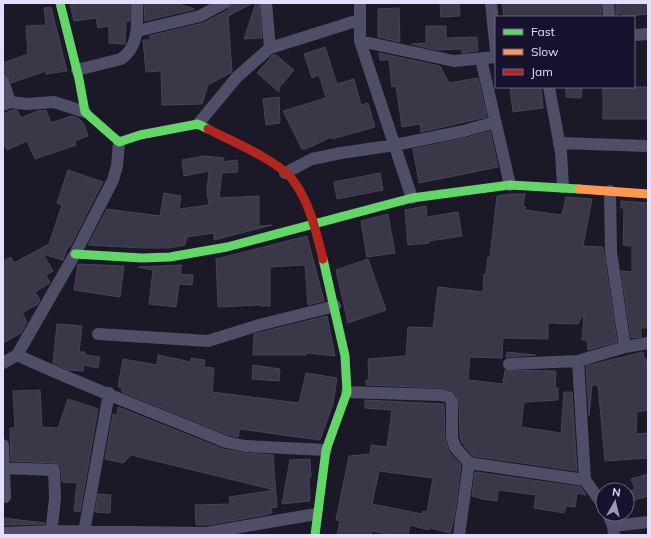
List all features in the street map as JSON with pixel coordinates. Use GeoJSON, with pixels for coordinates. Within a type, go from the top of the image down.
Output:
{"type":"FeatureCollection","features":[{"type":"Feature","properties":{"kind":"street"},"geometry":{"type":"LineString","coordinates":[[60,3],[77,70],[85,112]]}},
{"type":"Feature","properties":{"kind":"street"},"geometry":{"type":"LineString","coordinates":[[77,70],[121,59],[131,48],[137,32],[137,3]]}},
{"type":"Feature","properties":{"kind":"street"},"geometry":{"type":"LineString","coordinates":[[137,32],[200,16],[207,7],[224,3]]}},
{"type":"Feature","properties":{"kind":"street"},"geometry":{"type":"LineString","coordinates":[[266,3],[270,48]]}},
{"type":"Feature","properties":{"kind":"street"},"geometry":{"type":"LineString","coordinates":[[360,3],[360,41],[412,198]]}},
{"type":"Feature","properties":{"kind":"street"},"geometry":{"type":"LineString","coordinates":[[491,3],[495,41]]}},
{"type":"Feature","properties":{"kind":"street"},"geometry":{"type":"LineString","coordinates":[[608,3],[609,16]]}},
{"type":"Feature","properties":{"kind":"street"},"geometry":{"type":"LineString","coordinates":[[198,124],[237,77],[270,48],[359,20]]}},
{"type":"Feature","properties":{"kind":"street"},"geometry":{"type":"LineString","coordinates":[[635,35],[648,37]]}},
{"type":"Feature","properties":{"kind":"street"},"geometry":{"type":"LineString","coordinates":[[360,41],[454,61],[495,57]]}},
{"type":"Feature","properties":{"kind":"street"},"geometry":{"type":"LineString","coordinates":[[481,59],[510,185]]}},
{"type":"Feature","properties":{"kind":"street"},"geometry":{"type":"LineString","coordinates":[[3,81],[7,103],[26,104],[54,102],[85,112],[119,142]]}},
{"type":"Feature","properties":{"kind":"street"},"geometry":{"type":"LineString","coordinates":[[548,88],[559,144],[563,187]]}},
{"type":"Feature","properties":{"kind":"street"},"geometry":{"type":"LineString","coordinates":[[285,173],[312,159],[395,145],[464,131],[495,122]]}},
{"type":"Feature","properties":{"kind":"street"},"geometry":{"type":"LineString","coordinates":[[119,142],[140,135],[198,124],[258,154],[285,173],[303,196],[314,223],[335,306],[345,356],[347,392],[326,450],[314,535]]}},
{"type":"Feature","properties":{"kind":"street"},"geometry":{"type":"LineString","coordinates":[[3,363],[17,355],[75,254],[113,180],[117,166],[119,142]]}},
{"type":"Feature","properties":{"kind":"street"},"geometry":{"type":"LineString","coordinates":[[559,144],[648,146]]}},
{"type":"Feature","properties":{"kind":"street"},"geometry":{"type":"LineString","coordinates":[[75,254],[142,258],[170,257],[227,247],[412,198],[510,185],[563,187],[648,194]]}},
{"type":"Feature","properties":{"kind":"street"},"geometry":{"type":"LineString","coordinates":[[610,191],[611,252],[625,347]]}},
{"type":"Feature","properties":{"kind":"street"},"geometry":{"type":"LineString","coordinates":[[98,334],[208,341],[259,325],[335,306]]}},
{"type":"Feature","properties":{"kind":"street"},"geometry":{"type":"LineString","coordinates":[[509,364],[578,361],[625,347],[648,343]]}},
{"type":"Feature","properties":{"kind":"street"},"geometry":{"type":"LineString","coordinates":[[17,355],[83,385],[109,393],[226,442],[245,446],[326,450]]}},
{"type":"Feature","properties":{"kind":"street"},"geometry":{"type":"LineString","coordinates":[[578,361],[585,480],[595,494]]}},
{"type":"Feature","properties":{"kind":"street"},"geometry":{"type":"LineString","coordinates":[[347,392],[441,395],[449,397],[453,408],[452,438],[456,447],[469,463],[585,480]]}},
{"type":"Feature","properties":{"kind":"street"},"geometry":{"type":"LineString","coordinates":[[84,532],[109,393]]}},
{"type":"Feature","properties":{"kind":"street"},"geometry":{"type":"LineString","coordinates":[[3,444],[5,497]]}},
{"type":"Feature","properties":{"kind":"street"},"geometry":{"type":"LineString","coordinates":[[459,535],[469,463]]}},
{"type":"Feature","properties":{"kind":"street"},"geometry":{"type":"LineString","coordinates":[[4,468],[54,470],[55,498],[51,533]]}},
{"type":"Feature","properties":{"kind":"street"},"geometry":{"type":"LineString","coordinates":[[3,533],[84,532],[205,534],[316,514]]}},
{"type":"Feature","properties":{"kind":"street"},"geometry":{"type":"LineString","coordinates":[[614,531],[648,522]]}},
{"type":"Feature","properties":{"kind":"building"},"geometry":{"type":"Polygon","coordinates":[[[78,3],[130,3],[130,21],[126,22],[125,44],[109,43],[109,26],[98,28],[96,18],[74,21],[70,5],[78,3]]]}},
{"type":"Feature","properties":{"kind":"building"},"geometry":{"type":"Polygon","coordinates":[[[144,3],[175,3],[195,9],[145,21],[144,3]]]}},
{"type":"Feature","properties":{"kind":"building"},"geometry":{"type":"Polygon","coordinates":[[[231,3],[253,3],[228,16],[232,72],[208,85],[202,104],[162,105],[161,71],[146,72],[143,40],[151,40],[149,36],[203,23],[228,10],[231,3]]]}},
{"type":"Feature","properties":{"kind":"building"},"geometry":{"type":"Polygon","coordinates":[[[256,3],[259,3],[262,38],[244,39],[256,3]]]}},
{"type":"Feature","properties":{"kind":"building"},"geometry":{"type":"Polygon","coordinates":[[[440,3],[459,3],[460,16],[441,17],[440,3]]]}},
{"type":"Feature","properties":{"kind":"building"},"geometry":{"type":"Polygon","coordinates":[[[502,3],[601,3],[601,16],[504,16],[502,3]]]}},
{"type":"Feature","properties":{"kind":"building"},"geometry":{"type":"Polygon","coordinates":[[[616,3],[648,3],[648,14],[622,16],[622,13],[616,15],[616,3]]]}},
{"type":"Feature","properties":{"kind":"building"},"geometry":{"type":"Polygon","coordinates":[[[51,7],[67,71],[46,74],[46,71],[11,83],[8,76],[3,74],[3,63],[28,54],[26,26],[46,25],[44,8],[51,7]]]}},
{"type":"Feature","properties":{"kind":"building"},"geometry":{"type":"Polygon","coordinates":[[[399,8],[400,42],[378,37],[378,9],[399,8]]]}},
{"type":"Feature","properties":{"kind":"building"},"geometry":{"type":"Polygon","coordinates":[[[426,26],[446,26],[446,38],[477,37],[478,51],[462,53],[461,49],[436,50],[411,44],[426,43],[426,26]]]}},
{"type":"Feature","properties":{"kind":"building"},"geometry":{"type":"Polygon","coordinates":[[[325,47],[337,84],[354,79],[361,105],[368,103],[375,127],[332,139],[331,137],[306,149],[302,149],[283,111],[326,98],[319,75],[312,78],[304,54],[325,47]]]}},
{"type":"Feature","properties":{"kind":"building"},"geometry":{"type":"Polygon","coordinates":[[[379,53],[440,66],[449,83],[478,78],[487,117],[421,132],[420,124],[402,127],[396,86],[392,87],[389,60],[380,60],[379,53]]]}},
{"type":"Feature","properties":{"kind":"building"},"geometry":{"type":"Polygon","coordinates":[[[273,55],[276,55],[294,70],[279,88],[279,92],[257,73],[273,55]]]}},
{"type":"Feature","properties":{"kind":"building"},"geometry":{"type":"Polygon","coordinates":[[[648,87],[648,119],[603,119],[603,88],[648,87]]]}},
{"type":"Feature","properties":{"kind":"building"},"geometry":{"type":"Polygon","coordinates":[[[510,88],[541,88],[543,108],[513,112],[510,88]]]}},
{"type":"Feature","properties":{"kind":"building"},"geometry":{"type":"Polygon","coordinates":[[[566,88],[582,88],[581,98],[566,97],[566,88]]]}},
{"type":"Feature","properties":{"kind":"building"},"geometry":{"type":"Polygon","coordinates":[[[279,97],[280,123],[266,125],[263,99],[279,97]]]}},
{"type":"Feature","properties":{"kind":"building"},"geometry":{"type":"Polygon","coordinates":[[[12,110],[17,110],[21,118],[37,111],[46,110],[51,123],[72,116],[78,118],[84,124],[88,136],[75,141],[76,145],[35,159],[27,141],[7,150],[3,143],[3,114],[12,110]]]}},
{"type":"Feature","properties":{"kind":"building"},"geometry":{"type":"Polygon","coordinates":[[[490,131],[498,167],[419,183],[413,149],[466,138],[490,131]]]}},
{"type":"Feature","properties":{"kind":"building"},"geometry":{"type":"Polygon","coordinates":[[[204,156],[224,158],[223,162],[237,160],[238,172],[222,173],[219,198],[259,196],[259,226],[272,225],[214,240],[214,233],[187,237],[185,245],[169,248],[88,245],[107,209],[160,216],[164,193],[181,196],[179,209],[209,205],[207,191],[209,171],[184,176],[182,160],[204,156]]]}},
{"type":"Feature","properties":{"kind":"building"},"geometry":{"type":"Polygon","coordinates":[[[68,170],[103,182],[71,245],[67,249],[63,260],[43,254],[53,271],[46,275],[50,283],[35,292],[40,300],[38,304],[22,313],[27,322],[21,333],[3,343],[3,261],[11,257],[14,263],[49,244],[62,205],[57,203],[68,170]]]}},
{"type":"Feature","properties":{"kind":"building"},"geometry":{"type":"Polygon","coordinates":[[[380,173],[383,190],[337,199],[334,182],[380,173]]]}},
{"type":"Feature","properties":{"kind":"building"},"geometry":{"type":"Polygon","coordinates":[[[525,194],[523,206],[526,207],[525,210],[562,215],[566,197],[592,199],[583,246],[603,247],[617,342],[588,350],[587,340],[582,340],[584,313],[578,324],[548,323],[548,339],[503,338],[502,358],[470,357],[468,380],[503,384],[505,370],[556,371],[555,388],[558,388],[558,400],[524,402],[521,427],[561,433],[564,392],[572,392],[577,471],[473,456],[462,443],[460,437],[459,402],[455,393],[451,390],[441,388],[366,385],[366,380],[369,380],[368,359],[406,356],[408,327],[433,328],[438,287],[483,292],[484,274],[486,274],[488,257],[490,257],[497,196],[525,194]]]}},
{"type":"Feature","properties":{"kind":"building"},"geometry":{"type":"Polygon","coordinates":[[[621,201],[648,203],[648,328],[641,328],[641,337],[631,338],[621,271],[632,272],[632,246],[623,245],[624,208],[621,208],[621,201]]]}},
{"type":"Feature","properties":{"kind":"building"},"geometry":{"type":"Polygon","coordinates":[[[426,206],[427,217],[458,212],[462,236],[429,241],[429,243],[408,245],[405,210],[426,206]]]}},
{"type":"Feature","properties":{"kind":"building"},"geometry":{"type":"Polygon","coordinates":[[[388,214],[395,253],[367,257],[361,221],[388,214]]]}},
{"type":"Feature","properties":{"kind":"building"},"geometry":{"type":"Polygon","coordinates":[[[307,236],[324,301],[308,305],[305,265],[270,267],[270,306],[218,307],[216,259],[307,236]]]}},
{"type":"Feature","properties":{"kind":"building"},"geometry":{"type":"Polygon","coordinates":[[[368,259],[386,310],[348,323],[336,270],[368,259]]]}},
{"type":"Feature","properties":{"kind":"building"},"geometry":{"type":"Polygon","coordinates":[[[78,264],[124,266],[120,297],[74,290],[78,264]]]}},
{"type":"Feature","properties":{"kind":"building"},"geometry":{"type":"Polygon","coordinates":[[[182,265],[180,274],[193,275],[192,285],[179,284],[176,307],[149,304],[153,270],[138,267],[182,265]]]}},
{"type":"Feature","properties":{"kind":"building"},"geometry":{"type":"Polygon","coordinates":[[[327,316],[335,356],[306,353],[306,355],[253,355],[254,334],[327,316]]]}},
{"type":"Feature","properties":{"kind":"building"},"geometry":{"type":"Polygon","coordinates":[[[57,324],[82,326],[79,352],[85,352],[85,355],[100,357],[98,368],[84,365],[83,371],[68,370],[53,363],[57,324]]]}},
{"type":"Feature","properties":{"kind":"building"},"geometry":{"type":"Polygon","coordinates":[[[507,352],[536,355],[506,357],[507,352]]]}},
{"type":"Feature","properties":{"kind":"building"},"geometry":{"type":"Polygon","coordinates":[[[643,352],[644,359],[646,358],[648,375],[648,410],[637,412],[636,434],[648,433],[648,458],[605,461],[598,385],[592,385],[589,416],[586,366],[643,352]]]}},
{"type":"Feature","properties":{"kind":"building"},"geometry":{"type":"Polygon","coordinates":[[[158,355],[191,362],[191,358],[205,360],[204,367],[214,368],[212,392],[299,403],[306,373],[337,378],[333,404],[320,440],[240,429],[238,437],[228,435],[122,392],[122,388],[118,387],[123,359],[157,365],[158,355]]]}},
{"type":"Feature","properties":{"kind":"building"},"geometry":{"type":"Polygon","coordinates":[[[253,365],[280,369],[279,381],[252,379],[253,365]]]}},
{"type":"Feature","properties":{"kind":"building"},"geometry":{"type":"Polygon","coordinates":[[[40,390],[42,427],[58,428],[68,399],[98,409],[80,512],[74,511],[77,483],[62,482],[61,466],[54,463],[11,461],[10,428],[15,428],[13,391],[40,390]]]}},
{"type":"Feature","properties":{"kind":"building"},"geometry":{"type":"Polygon","coordinates":[[[365,400],[444,404],[445,440],[449,452],[461,465],[454,519],[450,533],[410,525],[408,535],[392,535],[372,531],[371,535],[337,535],[340,521],[336,520],[349,456],[370,454],[371,445],[387,447],[392,410],[365,408],[365,400]],[[379,471],[372,504],[422,514],[423,511],[427,512],[433,478],[379,471]]]}},
{"type":"Feature","properties":{"kind":"building"},"geometry":{"type":"Polygon","coordinates":[[[118,407],[223,449],[245,453],[273,455],[277,507],[271,508],[272,513],[265,515],[208,525],[196,525],[195,505],[230,504],[229,497],[275,490],[131,455],[123,463],[105,459],[113,414],[117,415],[118,407]]]}},
{"type":"Feature","properties":{"kind":"building"},"geometry":{"type":"Polygon","coordinates":[[[310,459],[310,501],[282,504],[290,460],[310,459]]]}},
{"type":"Feature","properties":{"kind":"building"},"geometry":{"type":"Polygon","coordinates":[[[475,472],[581,487],[586,495],[577,493],[575,507],[566,506],[564,513],[534,508],[536,495],[498,490],[497,501],[483,499],[472,496],[475,472]]]}},
{"type":"Feature","properties":{"kind":"building"},"geometry":{"type":"Polygon","coordinates":[[[648,474],[648,496],[635,500],[635,482],[632,482],[631,479],[648,474]]]}},
{"type":"Feature","properties":{"kind":"building"},"geometry":{"type":"Polygon","coordinates":[[[98,494],[111,495],[110,513],[95,512],[98,494]]]}},
{"type":"Feature","properties":{"kind":"building"},"geometry":{"type":"Polygon","coordinates":[[[3,518],[45,523],[45,524],[3,525],[3,518]]]}},
{"type":"Feature","properties":{"kind":"traffic: fast"},"geometry":{"type":"LineString","coordinates":[[60,3],[79,79],[85,112],[119,142],[140,135],[198,124],[208,129]]}},
{"type":"Feature","properties":{"kind":"traffic: fast"},"geometry":{"type":"LineString","coordinates":[[75,254],[142,258],[170,257],[227,247],[412,198],[510,185],[579,189]]}},
{"type":"Feature","properties":{"kind":"traffic: fast"},"geometry":{"type":"LineString","coordinates":[[315,535],[326,450],[347,392],[345,356],[323,259]]}},
{"type":"Feature","properties":{"kind":"traffic: slow"},"geometry":{"type":"LineString","coordinates":[[579,189],[648,194]]}},
{"type":"Feature","properties":{"kind":"traffic: jam"},"geometry":{"type":"LineString","coordinates":[[208,129],[265,158],[276,165],[292,179],[308,207],[323,259]]}}]}
